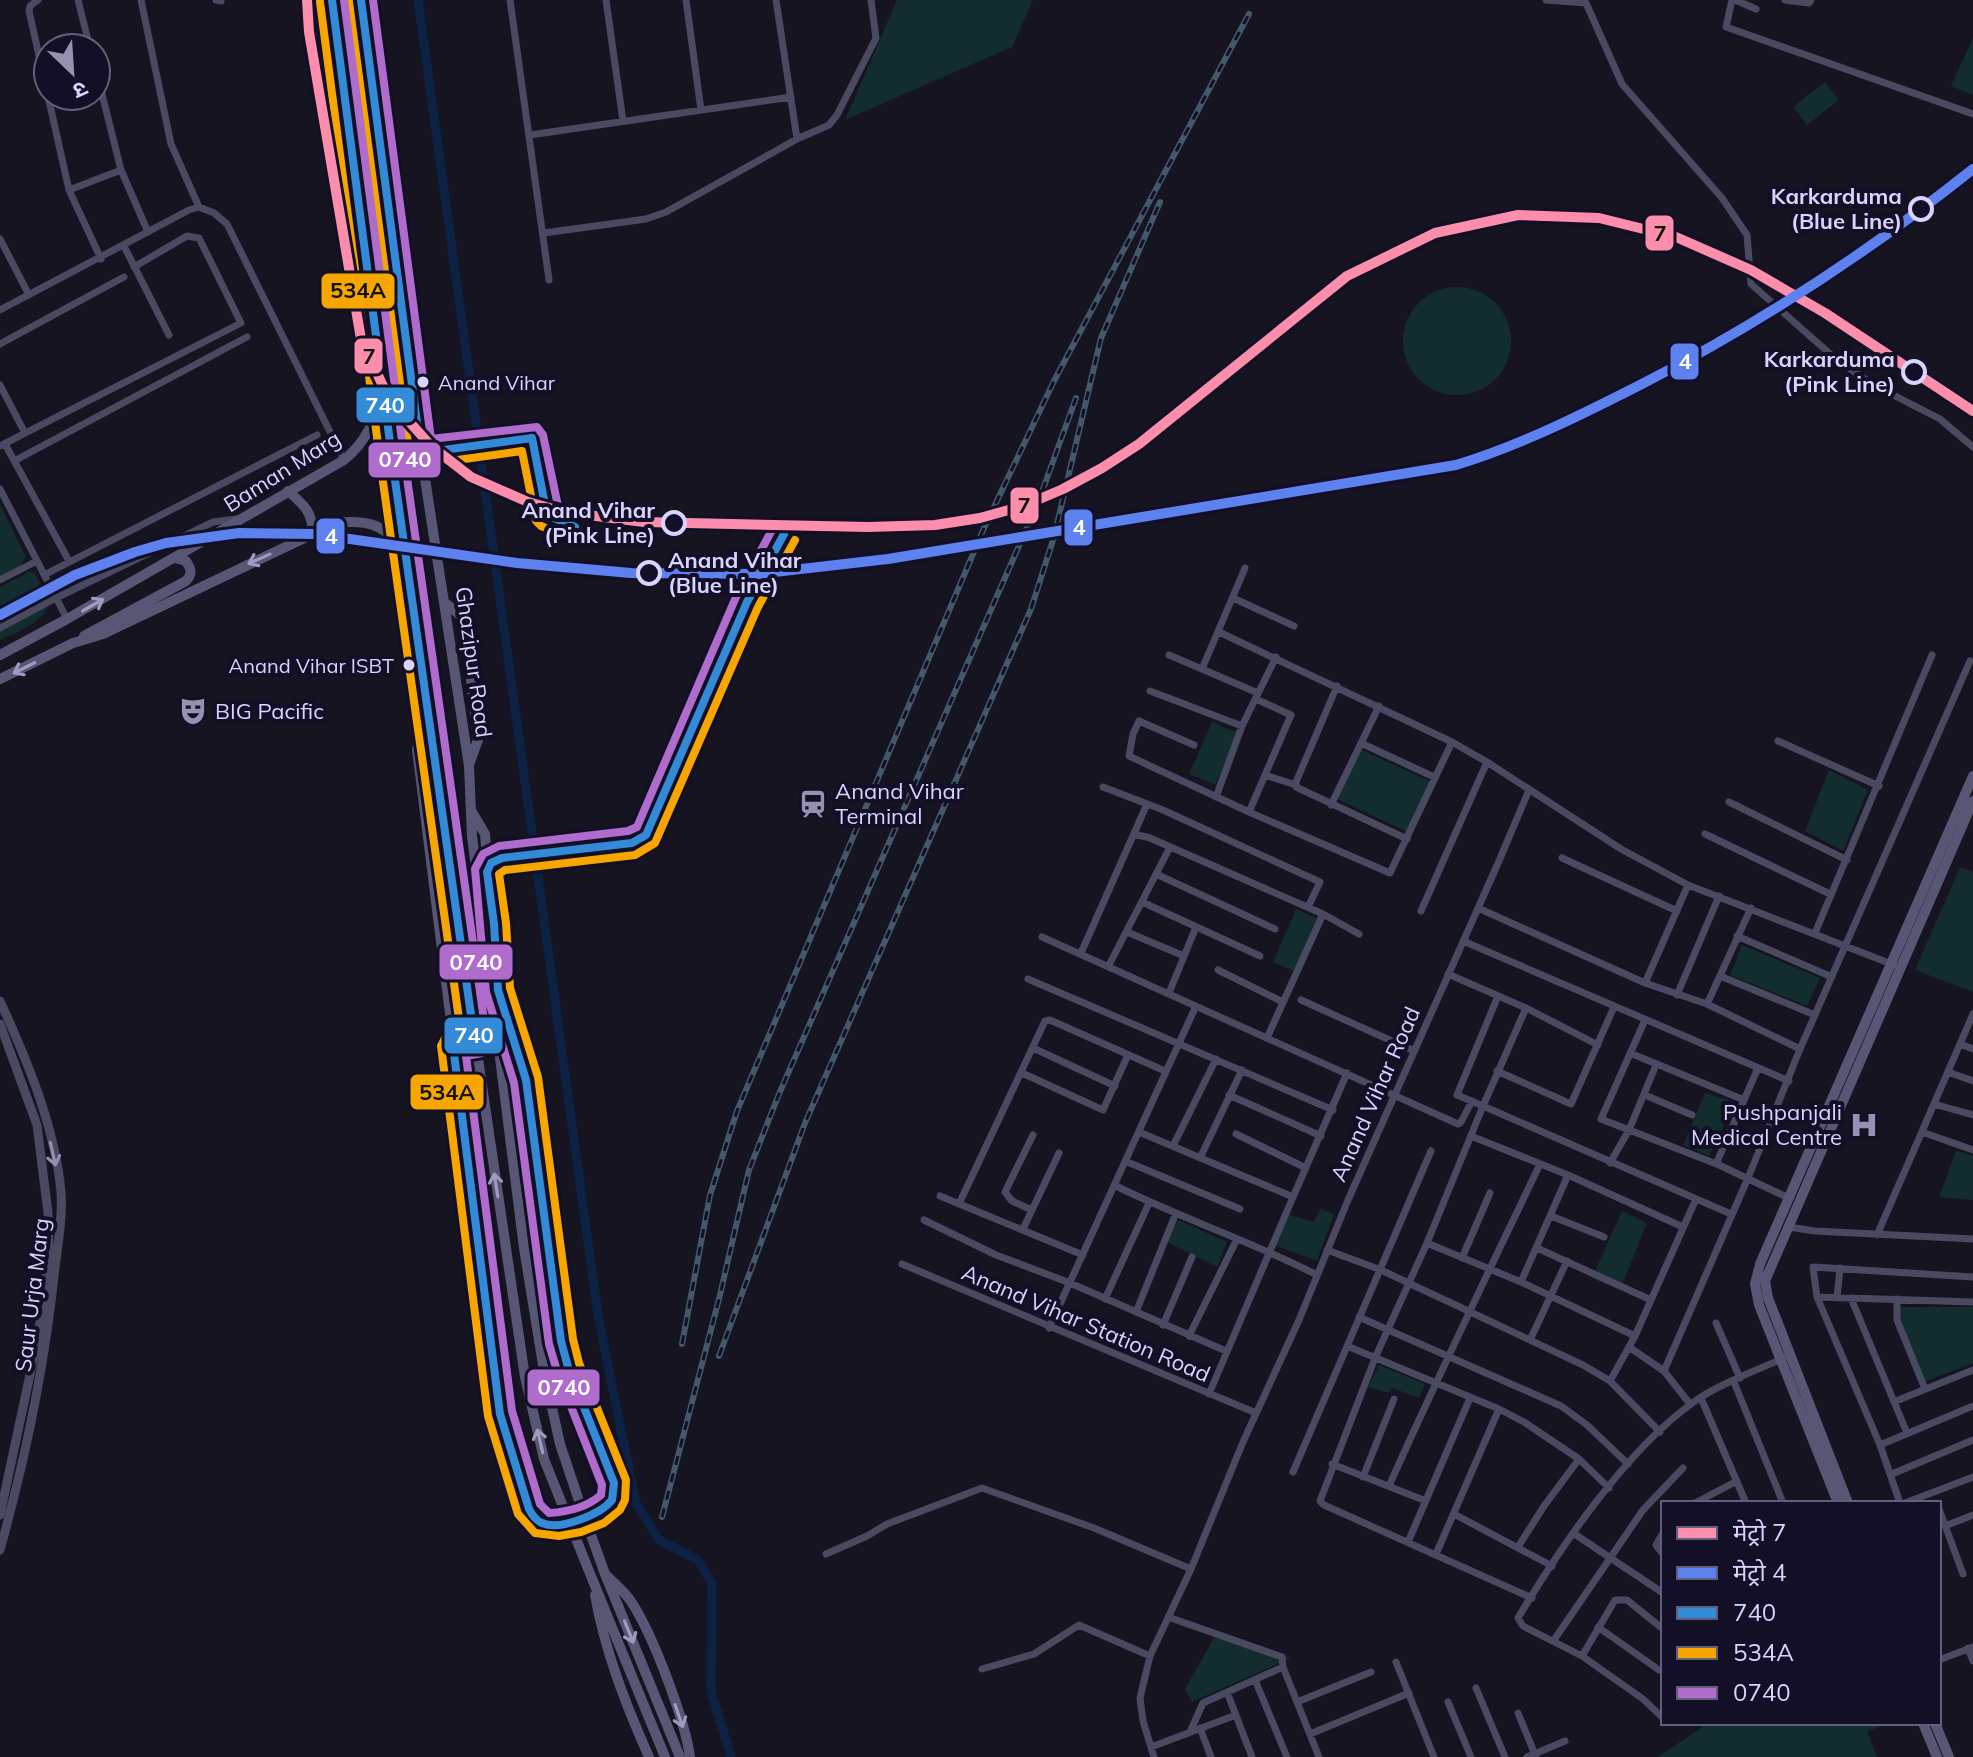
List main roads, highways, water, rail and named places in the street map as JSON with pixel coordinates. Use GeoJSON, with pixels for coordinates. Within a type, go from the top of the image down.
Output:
{"type":"FeatureCollection","features":[{"type":"Feature","properties":{"kind":"main road"},"geometry":{"type":"LineString","coordinates":[[332,0],[405,547],[525,1377],[544,1459],[665,1757]]}},
{"type":"Feature","properties":{"kind":"main road","name":"Ghazipur Road"},"geometry":{"type":"LineString","coordinates":[[361,0],[422,459],[469,766],[479,901],[509,1122]]}},
{"type":"Feature","properties":{"kind":"main road","name":"Baman Marg"},"geometry":{"type":"LineString","coordinates":[[0,655],[344,460],[364,440],[376,419],[383,386]]}},
{"type":"Feature","properties":{"kind":"main road"},"geometry":{"type":"LineString","coordinates":[[288,491],[309,512],[312,533]]}},
{"type":"Feature","properties":{"kind":"main road"},"geometry":{"type":"LineString","coordinates":[[73,643],[103,634],[336,523],[359,521],[385,529],[405,547]]}},
{"type":"Feature","properties":{"kind":"main road"},"geometry":{"type":"LineString","coordinates":[[0,679],[186,581],[191,568],[186,561],[175,558]]}},
{"type":"Feature","properties":{"kind":"main road"},"geometry":{"type":"LineString","coordinates":[[445,603],[464,618],[478,740],[469,766]]}},
{"type":"Feature","properties":{"kind":"main road"},"geometry":{"type":"LineString","coordinates":[[429,716],[417,749],[500,1414],[529,1509],[538,1521],[552,1525],[605,1509],[614,1498],[614,1483],[568,1367],[561,1341],[526,1080],[498,990],[485,834],[472,812]]}},
{"type":"Feature","properties":{"kind":"main road"},"geometry":{"type":"LineString","coordinates":[[1837,1501],[1785,1358],[1765,1281],[1973,776]]}},
{"type":"Feature","properties":{"kind":"main road"},"geometry":{"type":"LineString","coordinates":[[1847,1501],[1759,1305],[1755,1284],[1760,1264],[1789,1198],[1973,801]]}},
{"type":"Feature","properties":{"kind":"main road"},"geometry":{"type":"LineString","coordinates":[[453,1046],[475,1043]]}},
{"type":"Feature","properties":{"kind":"main road"},"geometry":{"type":"LineString","coordinates":[[517,1049],[509,1068],[513,1101],[509,1122],[544,1371],[560,1444],[605,1574],[680,1757]]}},
{"type":"Feature","properties":{"kind":"main road"},"geometry":{"type":"LineString","coordinates":[[605,1574],[632,1602],[656,1653],[688,1743],[690,1757]]}},
{"type":"Feature","properties":{"kind":"main road"},"geometry":{"type":"LineString","coordinates":[[593,1581],[600,1620],[618,1683],[649,1757]]}},
{"type":"Feature","properties":{"kind":"main road"},"geometry":{"type":"LineString","coordinates":[[1924,1725],[1937,1757]]}},
{"type":"Feature","properties":{"kind":"main road"},"geometry":{"type":"LineString","coordinates":[[1936,1725],[1949,1757]]}},
{"type":"Feature","properties":{"kind":"waterway"},"geometry":{"type":"LineString","coordinates":[[418,0],[598,1315],[636,1504],[659,1540],[698,1560],[712,1583],[711,1691],[731,1757]]}},
{"type":"Feature","properties":{"kind":"railway"},"geometry":{"type":"LineString","coordinates":[[682,1344],[710,1195],[737,1111],[984,528],[1054,381],[1249,14]]}},
{"type":"Feature","properties":{"kind":"railway"},"geometry":{"type":"LineString","coordinates":[[719,1356],[805,1123],[1031,609],[1054,537],[1101,338],[1160,202]]}},
{"type":"Feature","properties":{"kind":"railway"},"geometry":{"type":"LineString","coordinates":[[662,1517],[749,1170],[779,1094],[1039,500],[1076,398]]}},
{"type":"Feature","properties":{"kind":"metro line","name":"7"},"geometry":{"type":"LineString","coordinates":[[307,0],[309,32],[361,339],[383,386],[397,408],[431,446],[471,477],[528,502],[564,512],[644,522],[868,527],[935,525],[980,518],[1023,506],[1063,489],[1139,444],[1347,276],[1435,233],[1518,215],[1599,218],[1676,237],[1751,270],[1825,313],[1973,411]]}},
{"type":"Feature","properties":{"kind":"metro line","name":"4"},"geometry":{"type":"LineString","coordinates":[[0,615],[75,575],[135,552],[166,543],[239,533],[315,534],[517,563],[631,573],[758,574],[888,559],[1456,465],[1573,418],[1728,337],[1853,258],[1973,169]]}},
{"type":"Feature","properties":{"kind":"place","name":"Karkarduma (Blue Line)"},"geometry":{"type":"Point","coordinates":[1921,209]}},
{"type":"Feature","properties":{"kind":"place","name":"Karkarduma (Pink Line)"},"geometry":{"type":"Point","coordinates":[1914,372]}},
{"type":"Feature","properties":{"kind":"place","name":"Anand Vihar"},"geometry":{"type":"Point","coordinates":[423,382]}},
{"type":"Feature","properties":{"kind":"place","name":"Anand Vihar (Pink Line)"},"geometry":{"type":"Point","coordinates":[674,523]}},
{"type":"Feature","properties":{"kind":"place","name":"Anand Vihar (Blue Line)"},"geometry":{"type":"Point","coordinates":[649,573]}},
{"type":"Feature","properties":{"kind":"place","name":"Anand Vihar ISBT"},"geometry":{"type":"Point","coordinates":[409,665]}},
{"type":"Feature","properties":{"kind":"place","name":"BIG Pacific"},"geometry":{"type":"Point","coordinates":[193,711]}},
{"type":"Feature","properties":{"kind":"place","name":"Anand Vihar Terminal"},"geometry":{"type":"Point","coordinates":[813,804]}},
{"type":"Feature","properties":{"kind":"place","name":"Pushpanjali Medical Centre"},"geometry":{"type":"Point","coordinates":[1864,1125]}}]}
